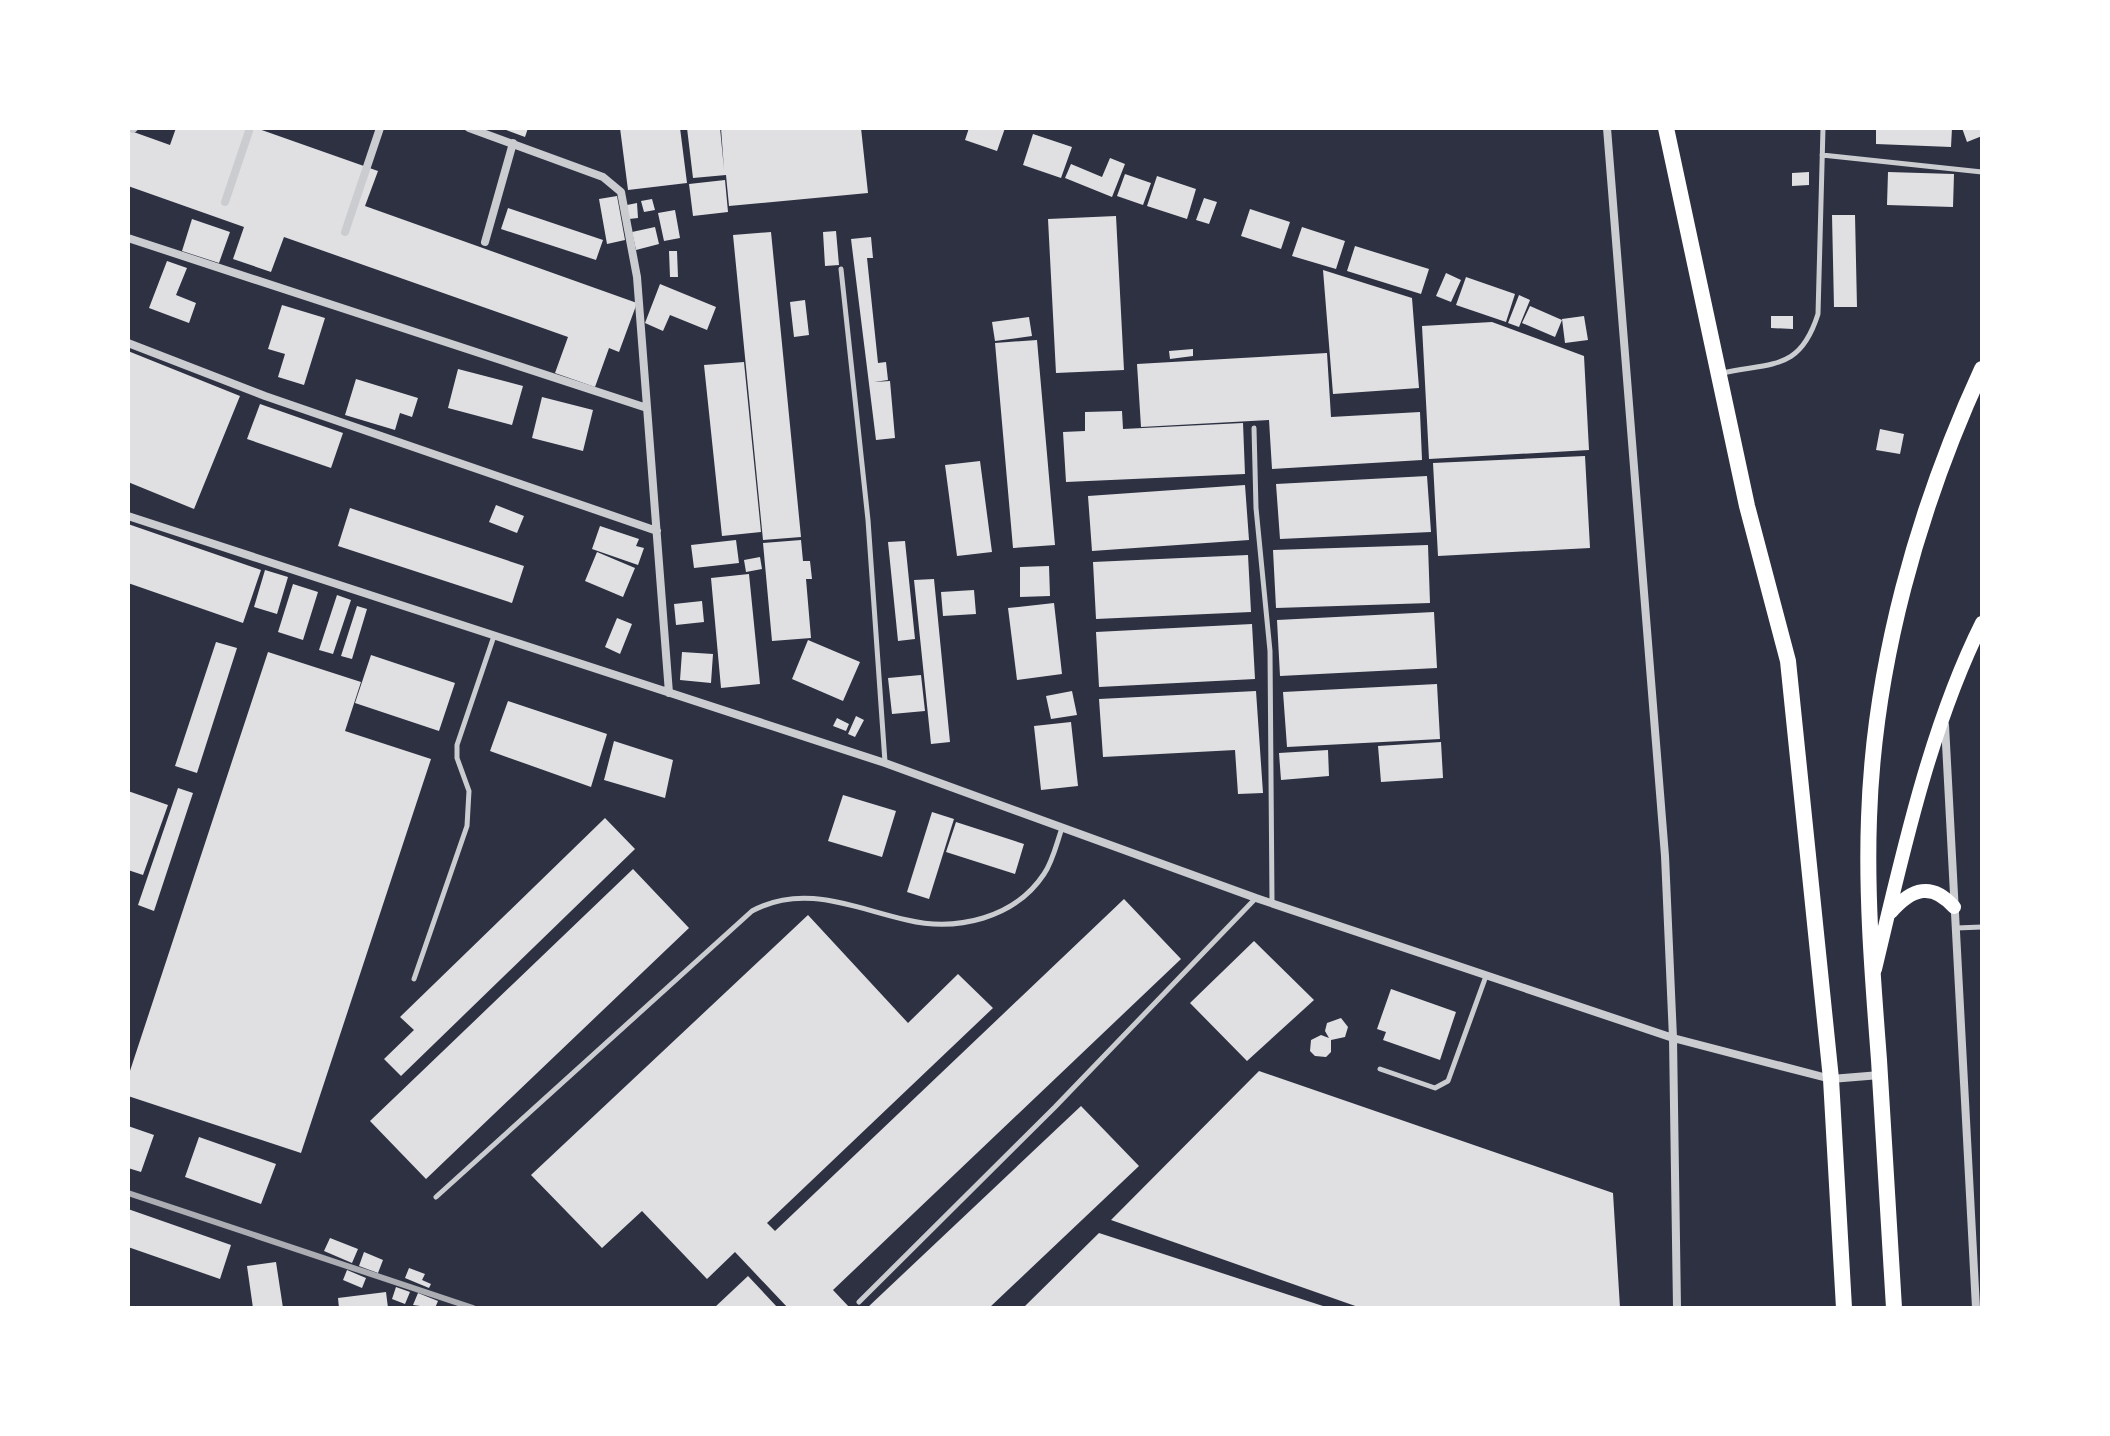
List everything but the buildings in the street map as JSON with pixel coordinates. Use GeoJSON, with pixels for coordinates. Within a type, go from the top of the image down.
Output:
{"type":"FeatureCollection","features":[{"type":"Feature","properties":{"kind":"highway"},"geometry":{"type":"LineString","coordinates":[[1666,128],[1747,506],[1788,661],[1831,1079],[1844,1308]]}},
{"type":"Feature","properties":{"kind":"highway"},"geometry":{"type":"LineString","coordinates":[[1894,1308],[1873,978],[1869,816],[1877,733],[1892,640],[1917,537],[1955,428],[1982,369]]}},
{"type":"Feature","properties":{"kind":"main road"},"geometry":{"type":"LineString","coordinates":[[1873,978],[1908,833],[1960,667],[1982,623]]}},
{"type":"Feature","properties":{"kind":"main road"},"geometry":{"type":"LineString","coordinates":[[1888,915],[1913,892],[1923,889],[1943,895],[1954,907]]}},
{"type":"Feature","properties":{"kind":"street"},"geometry":{"type":"LineString","coordinates":[[225,202],[250,128]]}},
{"type":"Feature","properties":{"kind":"street"},"geometry":{"type":"LineString","coordinates":[[345,232],[380,128]]}},
{"type":"Feature","properties":{"kind":"street"},"geometry":{"type":"LineString","coordinates":[[469,128],[603,177],[621,192],[637,277],[669,693]]}},
{"type":"Feature","properties":{"kind":"street"},"geometry":{"type":"LineString","coordinates":[[1607,128],[1665,856],[1673,1038],[1677,1308]]}},
{"type":"Feature","properties":{"kind":"street"},"geometry":{"type":"LineString","coordinates":[[485,242],[513,143]]}},
{"type":"Feature","properties":{"kind":"street"},"geometry":{"type":"LineString","coordinates":[[128,238],[647,408]]}},
{"type":"Feature","properties":{"kind":"street"},"geometry":{"type":"LineString","coordinates":[[128,343],[265,396],[657,531]]}},
{"type":"Feature","properties":{"kind":"street"},"geometry":{"type":"LineString","coordinates":[[128,516],[885,763],[1256,898],[1673,1038],[1831,1079],[1880,1075]]}},
{"type":"Feature","properties":{"kind":"street"},"geometry":{"type":"LineString","coordinates":[[1945,720],[1976,1308]]}},
{"type":"Feature","properties":{"kind":"lane"},"geometry":{"type":"LineString","coordinates":[[1718,373],[1794,359],[1810,340],[1818,314],[1823,128]]}},
{"type":"Feature","properties":{"kind":"lane"},"geometry":{"type":"LineString","coordinates":[[1822,155],[1982,172]]}},
{"type":"Feature","properties":{"kind":"lane"},"geometry":{"type":"LineString","coordinates":[[841,269],[868,520],[885,763]]}},
{"type":"Feature","properties":{"kind":"lane"},"geometry":{"type":"LineString","coordinates":[[1254,428],[1256,508],[1270,651],[1272,901]]}},
{"type":"Feature","properties":{"kind":"lane"},"geometry":{"type":"LineString","coordinates":[[414,979],[467,826],[469,791],[457,758],[457,745],[494,635]]}},
{"type":"Feature","properties":{"kind":"lane"},"geometry":{"type":"LineString","coordinates":[[436,1197],[752,911],[772,900],[802,896],[848,903],[911,921],[972,923],[1018,905],[1045,873],[1062,828]]}},
{"type":"Feature","properties":{"kind":"lane"},"geometry":{"type":"LineString","coordinates":[[859,1302],[1055,1107],[1256,898]]}},
{"type":"Feature","properties":{"kind":"lane"},"geometry":{"type":"LineString","coordinates":[[1955,928],[1982,927]]}},
{"type":"Feature","properties":{"kind":"lane"},"geometry":{"type":"LineString","coordinates":[[1380,1069],[1435,1088],[1448,1081],[1486,976]]}},
{"type":"Feature","properties":{"kind":"railway"},"geometry":{"type":"LineString","coordinates":[[128,1193],[473,1308]]}}]}
